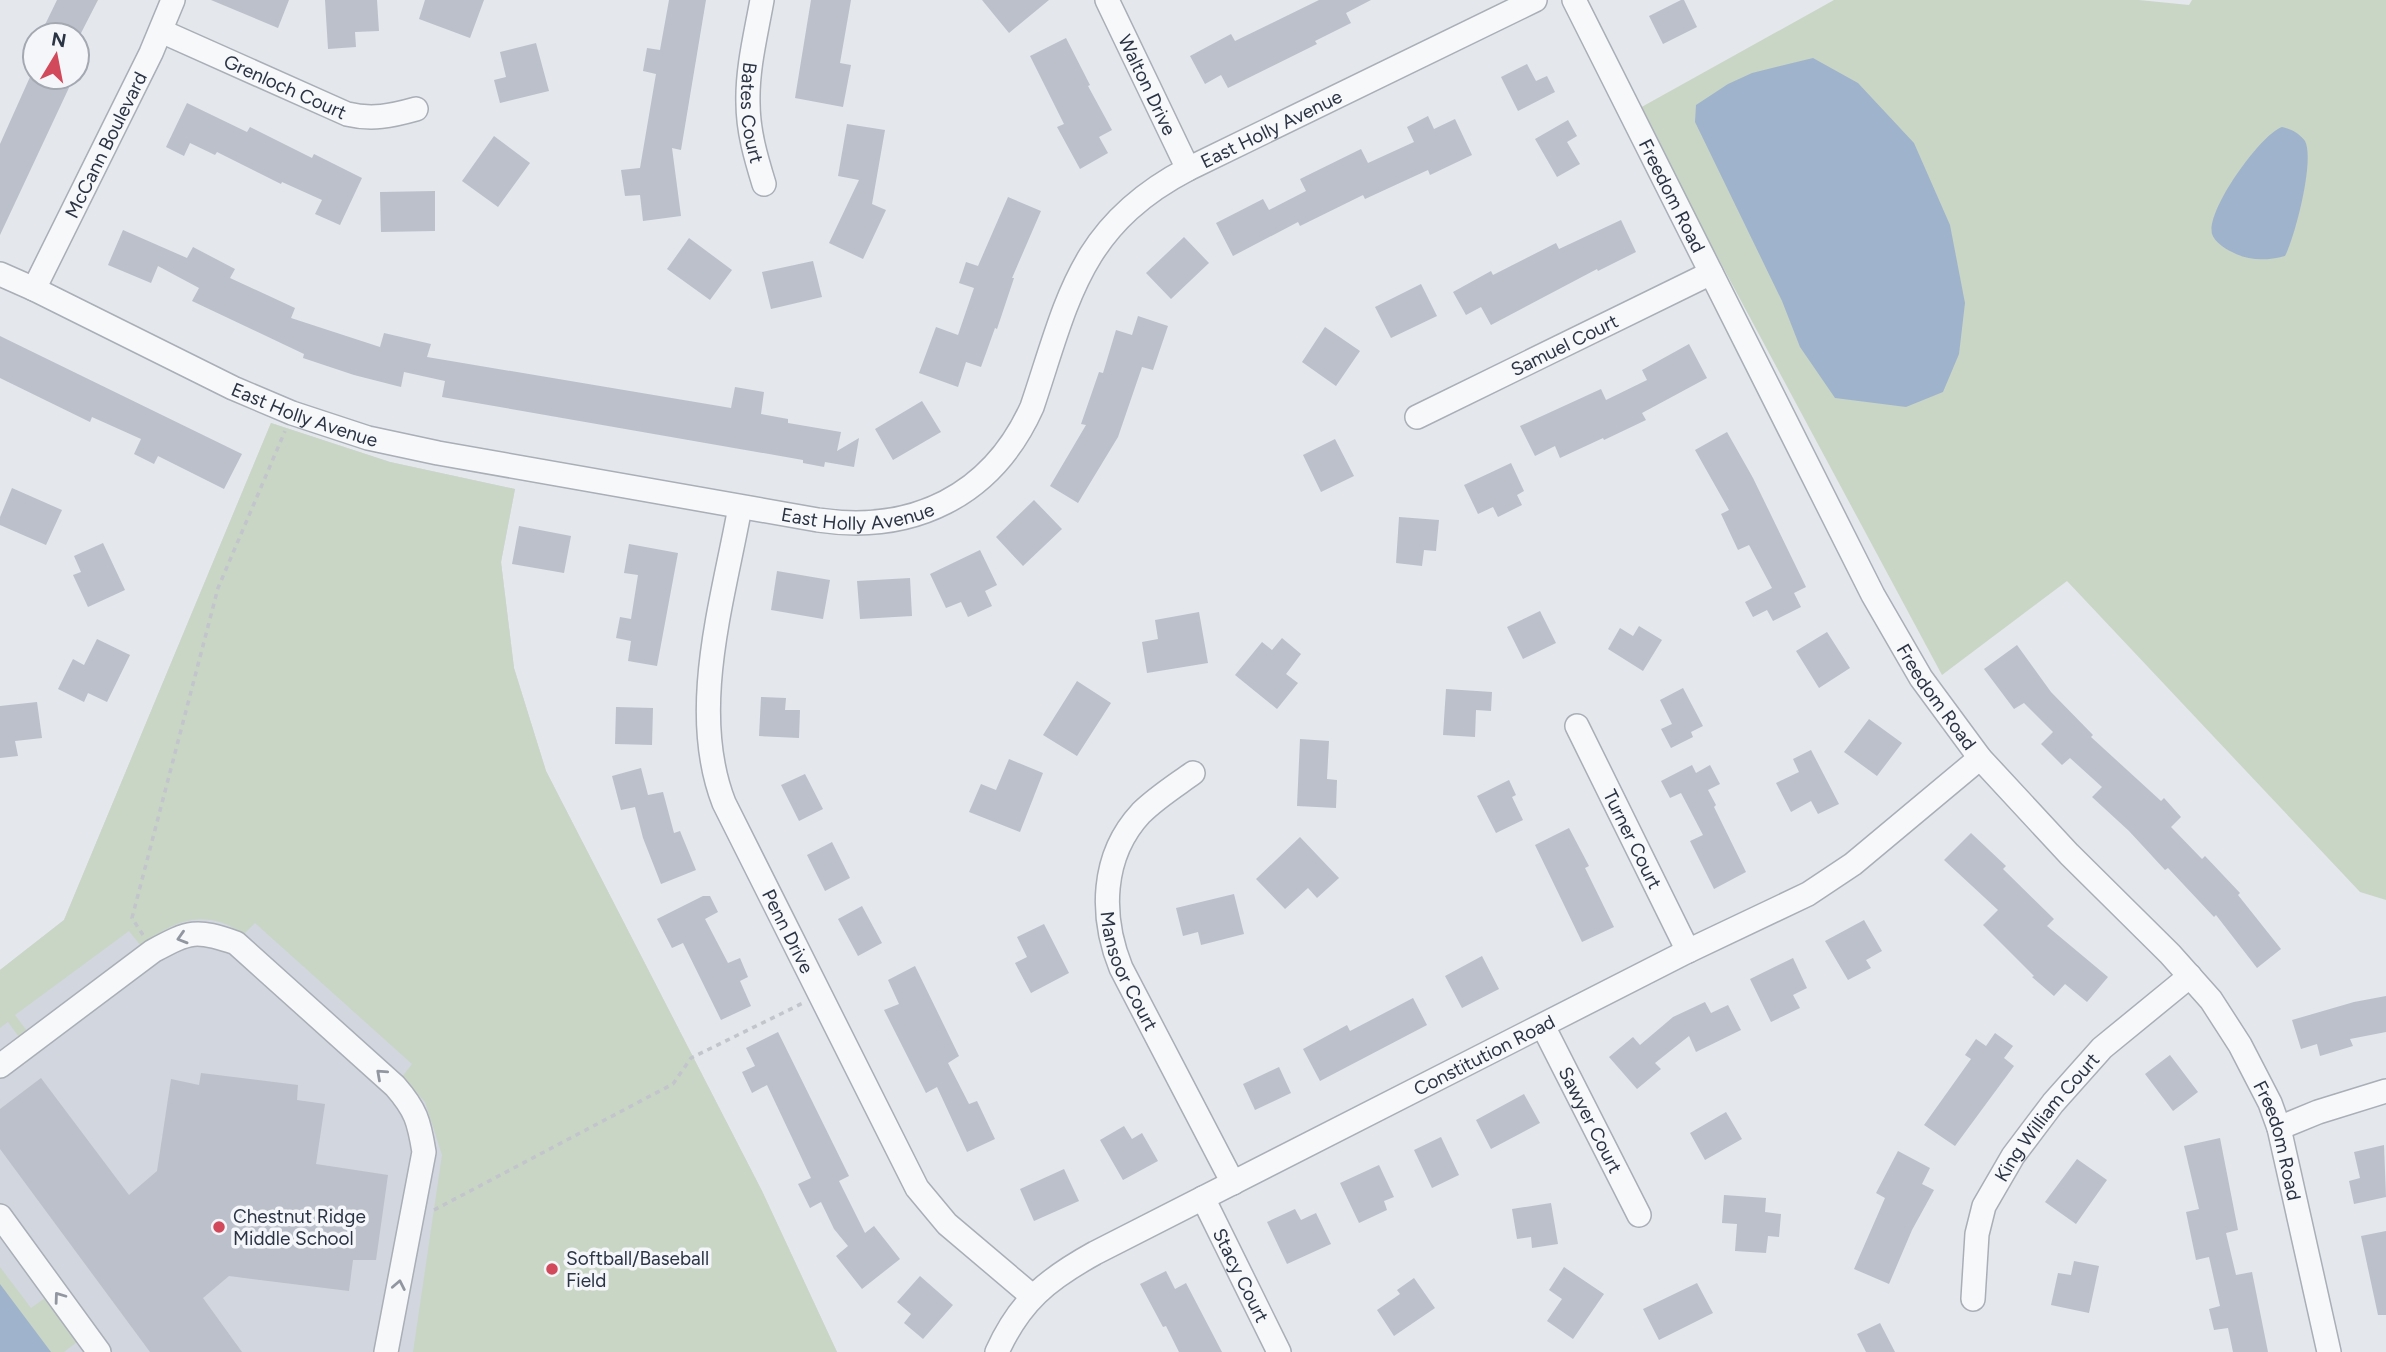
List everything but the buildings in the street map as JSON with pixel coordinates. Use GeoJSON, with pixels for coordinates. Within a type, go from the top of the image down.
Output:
{"type":"FeatureCollection","features":[{"type":"Feature","properties":{"kind":"street","name":"McCann Boulevard"},"geometry":{"type":"LineString","coordinates":[[34,289],[162,31],[173,0]]}},
{"type":"Feature","properties":{"kind":"street","name":"Bates Court"},"geometry":{"type":"LineString","coordinates":[[762,0],[749,77],[748,104],[752,141],[764,184]]}},
{"type":"Feature","properties":{"kind":"street","name":"Walton Drive"},"geometry":{"type":"LineString","coordinates":[[1107,0],[1188,169]]}},
{"type":"Feature","properties":{"kind":"street","name":"East Holly Avenue"},"geometry":{"type":"LineString","coordinates":[[0,274],[292,414],[402,447],[740,507],[841,523],[881,523],[926,512],[968,489],[999,461],[1023,427],[1032,407],[1070,294],[1092,251],[1138,201],[1188,169],[1535,0]]}},
{"type":"Feature","properties":{"kind":"street","name":"Freedom Road"},"geometry":{"type":"LineString","coordinates":[[1574,0],[1888,622],[1921,678],[1980,758],[2050,835],[2190,976],[2211,1000],[2240,1045],[2270,1103],[2279,1128],[2329,1352]]}},
{"type":"Feature","properties":{"kind":"street","name":"Grenloch Court"},"geometry":{"type":"LineString","coordinates":[[162,31],[347,114],[365,118],[386,117],[416,109]]}},
{"type":"Feature","properties":{"kind":"street","name":"Samuel Court"},"geometry":{"type":"LineString","coordinates":[[1418,416],[1712,273]]}},
{"type":"Feature","properties":{"kind":"street","name":"Penn Drive"},"geometry":{"type":"LineString","coordinates":[[740,507],[708,694],[711,764],[724,803],[917,1188],[947,1224],[1032,1296]]}},
{"type":"Feature","properties":{"kind":"street","name":"Turner Court"},"geometry":{"type":"LineString","coordinates":[[1577,726],[1688,951]]}},
{"type":"Feature","properties":{"kind":"street","name":"Constitution Road"},"geometry":{"type":"LineString","coordinates":[[998,1352],[1018,1314],[1032,1296],[1060,1273],[1095,1252],[1688,951],[1824,885],[1980,758]]}},
{"type":"Feature","properties":{"kind":"street","name":"Mansoor Court"},"geometry":{"type":"LineString","coordinates":[[1193,773],[1155,800],[1121,841],[1111,872],[1106,911],[1108,929],[1121,968],[1233,1184]]}},
{"type":"Feature","properties":{"kind":"street"},"geometry":{"type":"LineString","coordinates":[[0,1066],[153,951],[177,938],[205,932],[236,943],[394,1086],[410,1103],[420,1125],[424,1152],[386,1352]]}},
{"type":"Feature","properties":{"kind":"street","name":"King William Court"},"geometry":{"type":"LineString","coordinates":[[1973,1299],[1977,1234],[1984,1206],[2014,1156],[2053,1103],[2102,1048],[2190,976]]}},
{"type":"Feature","properties":{"kind":"street","name":"Sawyer Court"},"geometry":{"type":"LineString","coordinates":[[1543,1026],[1639,1215]]}},
{"type":"Feature","properties":{"kind":"street"},"geometry":{"type":"LineString","coordinates":[[2279,1128],[2318,1112],[2386,1091]]}},
{"type":"Feature","properties":{"kind":"street","name":"Stacy Court"},"geometry":{"type":"LineString","coordinates":[[1203,1198],[1279,1352]]}},
{"type":"Feature","properties":{"kind":"street"},"geometry":{"type":"LineString","coordinates":[[0,1216],[99,1352]]}},
{"type":"Feature","properties":{"kind":"path"},"geometry":{"type":"LineString","coordinates":[[153,951],[132,918],[218,588],[292,414]]}},
{"type":"Feature","properties":{"kind":"path"},"geometry":{"type":"LineString","coordinates":[[411,1223],[673,1084],[691,1058],[819,994]]}},
{"type":"Feature","properties":{"kind":"shaded area"},"geometry":{"type":"Polygon","coordinates":[[[271,423],[390,462],[515,489],[501,562],[514,668],[546,771],[762,1191],[837,1352],[0,1352],[0,970],[64,920],[271,423]]]}},
{"type":"Feature","properties":{"kind":"green space"},"geometry":{"type":"Polygon","coordinates":[[[1834,0],[2139,0],[2189,5],[2192,0],[2386,0],[2386,900],[2360,892],[2067,581],[1942,675],[1638,109],[1834,0]]]}},
{"type":"Feature","properties":{"kind":"green space"},"geometry":{"type":"Polygon","coordinates":[[[271,423],[390,462],[515,489],[501,562],[514,668],[546,771],[762,1191],[837,1352],[413,1352],[442,1155],[425,1102],[402,1077],[412,1064],[255,923],[244,934],[216,921],[191,920],[166,929],[141,946],[129,931],[15,1015],[27,1031],[19,1037],[8,1022],[0,1028],[0,970],[64,920],[271,423]]]}},
{"type":"Feature","properties":{"kind":"green space"},"geometry":{"type":"Polygon","coordinates":[[[0,1267],[31,1308],[45,1298],[77,1342],[64,1352],[0,1352],[0,1267]]]}},
{"type":"Feature","properties":{"kind":"water"},"geometry":{"type":"Polygon","coordinates":[[[1813,58],[1858,83],[1914,143],[1950,225],[1965,303],[1959,354],[1943,392],[1906,407],[1835,398],[1800,347],[1782,301],[1695,122],[1696,105],[1728,84],[1752,73],[1813,58]]]}},
{"type":"Feature","properties":{"kind":"water"},"geometry":{"type":"Polygon","coordinates":[[[2282,127],[2300,136],[2305,141],[2307,151],[2306,181],[2294,233],[2285,256],[2251,259],[2218,242],[2212,234],[2212,223],[2217,208],[2237,174],[2261,143],[2282,127]]]}},
{"type":"Feature","properties":{"kind":"water"},"geometry":{"type":"Polygon","coordinates":[[[0,1284],[51,1352],[0,1352],[0,1284]]]}},
{"type":"Feature","properties":{"kind":"place","name":"Chestnut Ridge Middle School"},"geometry":{"type":"Point","coordinates":[219,1227]}},
{"type":"Feature","properties":{"kind":"place","name":"Softball/Baseball Field"},"geometry":{"type":"Point","coordinates":[552,1269]}}]}
